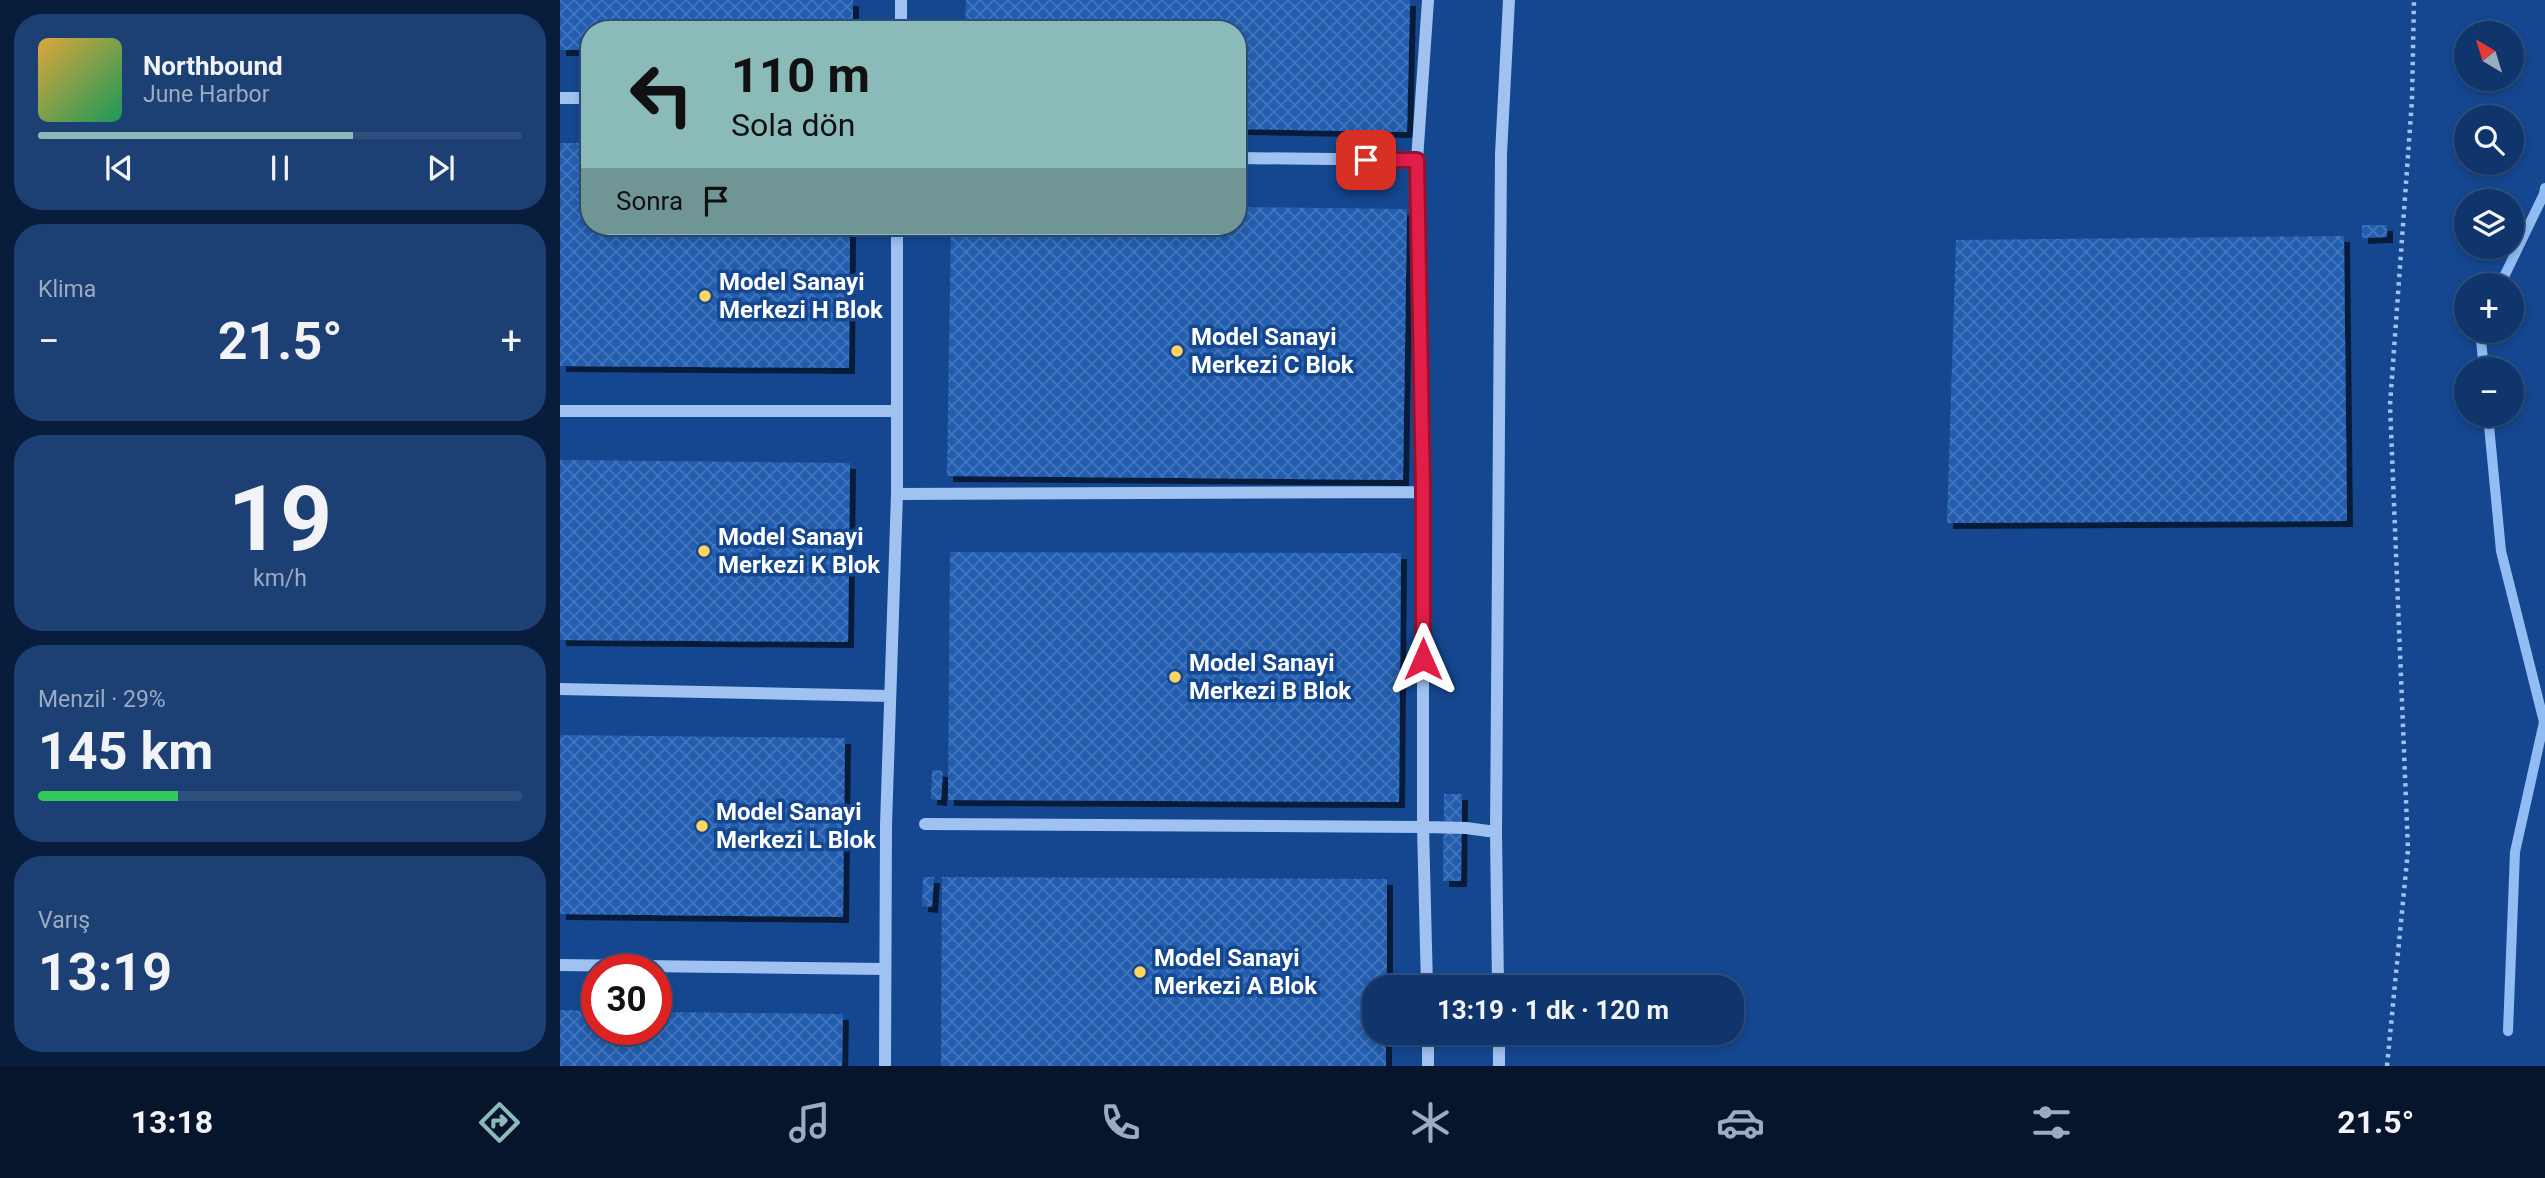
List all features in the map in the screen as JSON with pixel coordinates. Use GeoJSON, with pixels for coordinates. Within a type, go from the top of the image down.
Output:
{"type":"FeatureCollection","features":[{"type":"Feature","properties":{"kind":"street"},"geometry":{"type":"LineString","coordinates":[[901,0],[901,21]]}},
{"type":"Feature","properties":{"kind":"street"},"geometry":{"type":"LineString","coordinates":[[1427,975],[1417,160],[1428,0]]}},
{"type":"Feature","properties":{"kind":"street"},"geometry":{"type":"LineString","coordinates":[[1498,975],[1496,832],[1501,154],[1509,0]]}},
{"type":"Feature","properties":{"kind":"street"},"geometry":{"type":"LineString","coordinates":[[560,98],[581,98]]}},
{"type":"Feature","properties":{"kind":"street"},"geometry":{"type":"LineString","coordinates":[[1246,158],[1417,160]]}},
{"type":"Feature","properties":{"kind":"street"},"geometry":{"type":"LineString","coordinates":[[885,1066],[886,825],[897,494],[897,235]]}},
{"type":"Feature","properties":{"kind":"street"},"geometry":{"type":"LineString","coordinates":[[560,411],[897,411]]}},
{"type":"Feature","properties":{"kind":"street"},"geometry":{"type":"LineString","coordinates":[[897,494],[1423,492]]}},
{"type":"Feature","properties":{"kind":"street"},"geometry":{"type":"LineString","coordinates":[[560,688],[890,696]]}},
{"type":"Feature","properties":{"kind":"street"},"geometry":{"type":"LineString","coordinates":[[925,824],[1423,827],[1496,832]]}},
{"type":"Feature","properties":{"kind":"street"},"geometry":{"type":"LineString","coordinates":[[560,965],[885,969]]}},
{"type":"Feature","properties":{"kind":"street"},"geometry":{"type":"LineString","coordinates":[[1428,1045],[1428,1066]]}},
{"type":"Feature","properties":{"kind":"street"},"geometry":{"type":"LineString","coordinates":[[1499,1045],[1499,1066]]}},
{"type":"Feature","properties":{"kind":"path"},"geometry":{"type":"LineString","coordinates":[[2387,1066],[2408,850],[2390,405],[2412,100],[2414,0]]}},
{"type":"Feature","properties":{"kind":"building"},"geometry":{"type":"Polygon","coordinates":[[[560,0],[853,0],[853,21],[581,21],[581,50],[560,50],[560,0]]]}},
{"type":"Feature","properties":{"kind":"building"},"geometry":{"type":"Polygon","coordinates":[[[966,0],[1410,0],[1407,132],[1246,129],[1246,21],[965,21],[966,0]]]}},
{"type":"Feature","properties":{"kind":"building","name":"Model Sanayi Merkezi H Blok"},"geometry":{"type":"Polygon","coordinates":[[[560,143],[581,143],[581,235],[850,235],[849,368],[560,366],[560,143]]]}},
{"type":"Feature","properties":{"kind":"building","name":"Model Sanayi Merkezi C Blok"},"geometry":{"type":"Polygon","coordinates":[[[1246,207],[1407,209],[1403,480],[947,476],[951,235],[1246,235],[1246,207]]]}},
{"type":"Feature","properties":{"kind":"building"},"geometry":{"type":"Polygon","coordinates":[[[2362,225],[2387,225],[2387,237],[2362,238],[2362,225]]]}},
{"type":"Feature","properties":{"kind":"building"},"geometry":{"type":"Polygon","coordinates":[[[2344,236],[2347,521],[1947,523],[1956,240],[2344,236]]]}},
{"type":"Feature","properties":{"kind":"building","name":"Model Sanayi Merkezi K Blok"},"geometry":{"type":"Polygon","coordinates":[[[560,460],[850,463],[848,642],[560,640],[560,460]]]}},
{"type":"Feature","properties":{"kind":"building","name":"Model Sanayi Merkezi B Blok"},"geometry":{"type":"Polygon","coordinates":[[[950,552],[1401,553],[1399,802],[948,800],[950,552]]]}},
{"type":"Feature","properties":{"kind":"building","name":"Model Sanayi Merkezi L Blok"},"geometry":{"type":"Polygon","coordinates":[[[560,735],[845,738],[843,917],[560,914],[560,735]]]}},
{"type":"Feature","properties":{"kind":"building"},"geometry":{"type":"Polygon","coordinates":[[[932,770],[943,771],[941,800],[931,799],[932,770]]]}},
{"type":"Feature","properties":{"kind":"building"},"geometry":{"type":"Polygon","coordinates":[[[1444,794],[1462,794],[1461,881],[1443,881],[1444,794]]]}},
{"type":"Feature","properties":{"kind":"building"},"geometry":{"type":"Polygon","coordinates":[[[923,877],[934,877],[932,907],[922,906],[923,877]]]}},
{"type":"Feature","properties":{"kind":"building","name":"Model Sanayi Merkezi A Blok"},"geometry":{"type":"Polygon","coordinates":[[[942,877],[1387,879],[1387,975],[1362,975],[1362,1045],[1386,1045],[1386,1066],[941,1066],[942,877]]]}},
{"type":"Feature","properties":{"kind":"building"},"geometry":{"type":"Polygon","coordinates":[[[560,1010],[581,1011],[581,1045],[672,1045],[672,1012],[843,1014],[842,1066],[560,1066],[560,1010]]]}},
{"type":"Feature","properties":{"kind":"waterway"},"geometry":{"type":"LineString","coordinates":[[2506,273],[2545,188]]}},
{"type":"Feature","properties":{"kind":"waterway"},"geometry":{"type":"LineString","coordinates":[[2481,343],[2483,357]]}},
{"type":"Feature","properties":{"kind":"waterway"},"geometry":{"type":"LineString","coordinates":[[2489,427],[2501,551],[2544,722],[2515,852],[2508,1031]]}},
{"type":"Feature","properties":{"kind":"place","name":"Model Sanayi Merkezi H Blok"},"geometry":{"type":"Point","coordinates":[705,296]}},
{"type":"Feature","properties":{"kind":"place","name":"Model Sanayi Merkezi C Blok"},"geometry":{"type":"Point","coordinates":[1177,351]}},
{"type":"Feature","properties":{"kind":"place","name":"Model Sanayi Merkezi K Blok"},"geometry":{"type":"Point","coordinates":[704,551]}},
{"type":"Feature","properties":{"kind":"place","name":"Model Sanayi Merkezi B Blok"},"geometry":{"type":"Point","coordinates":[1175,677]}},
{"type":"Feature","properties":{"kind":"place","name":"Model Sanayi Merkezi L Blok"},"geometry":{"type":"Point","coordinates":[702,826]}},
{"type":"Feature","properties":{"kind":"place","name":"Model Sanayi Merkezi A Blok"},"geometry":{"type":"Point","coordinates":[1140,972]}},
{"type":"Feature","properties":{"kind":"route"},"geometry":{"type":"LineString","coordinates":[[1366,160],[1417,160],[1423,659]]}}]}
